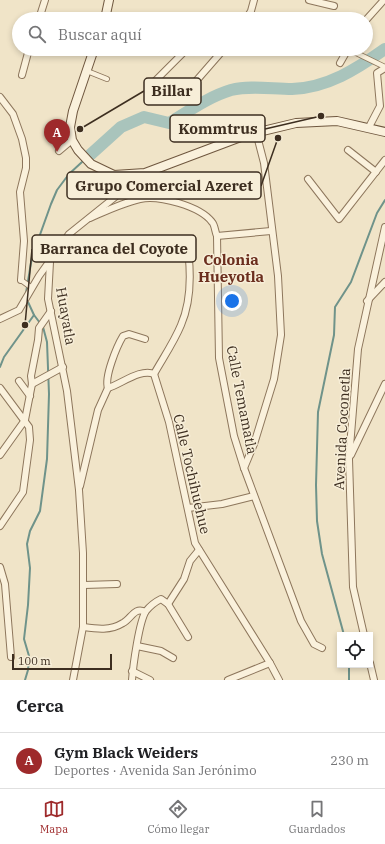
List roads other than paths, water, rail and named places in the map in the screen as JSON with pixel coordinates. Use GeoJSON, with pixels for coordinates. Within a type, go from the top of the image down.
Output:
{"type":"FeatureCollection","features":[{"type":"Feature","properties":{"kind":"main road"},"geometry":{"type":"LineString","coordinates":[[107,12],[110,0]]}},
{"type":"Feature","properties":{"kind":"main road"},"geometry":{"type":"LineString","coordinates":[[92,56],[73,112],[70,127],[72,140],[84,158],[100,169],[114,175],[145,173],[256,132],[282,126],[310,122],[337,121],[369,127],[385,132]]}},
{"type":"Feature","properties":{"kind":"street"},"geometry":{"type":"LineString","coordinates":[[41,12],[45,0]]}},
{"type":"Feature","properties":{"kind":"street"},"geometry":{"type":"LineString","coordinates":[[250,12],[254,0]]}},
{"type":"Feature","properties":{"kind":"street"},"geometry":{"type":"LineString","coordinates":[[309,0],[334,6]]}},
{"type":"Feature","properties":{"kind":"street"},"geometry":{"type":"LineString","coordinates":[[373,12],[382,1]]}},
{"type":"Feature","properties":{"kind":"street"},"geometry":{"type":"LineString","coordinates":[[22,76],[27,56]]}},
{"type":"Feature","properties":{"kind":"street"},"geometry":{"type":"LineString","coordinates":[[150,86],[179,56]]}},
{"type":"Feature","properties":{"kind":"street"},"geometry":{"type":"LineString","coordinates":[[190,88],[218,56]]}},
{"type":"Feature","properties":{"kind":"street"},"geometry":{"type":"LineString","coordinates":[[340,63],[344,56]]}},
{"type":"Feature","properties":{"kind":"street"},"geometry":{"type":"LineString","coordinates":[[363,56],[384,67],[377,73],[380,106],[369,127]]}},
{"type":"Feature","properties":{"kind":"street"},"geometry":{"type":"LineString","coordinates":[[87,71],[107,79]]}},
{"type":"Feature","properties":{"kind":"street"},"geometry":{"type":"LineString","coordinates":[[0,97],[13,114],[22,139],[26,158],[26,168],[20,192],[24,241],[21,280],[32,288]]}},
{"type":"Feature","properties":{"kind":"street"},"geometry":{"type":"LineString","coordinates":[[244,468],[254,444],[274,379],[280,335],[278,276],[271,231],[264,163],[256,132]]}},
{"type":"Feature","properties":{"kind":"street"},"geometry":{"type":"LineString","coordinates":[[59,151],[72,140]]}},
{"type":"Feature","properties":{"kind":"street"},"geometry":{"type":"LineString","coordinates":[[348,150],[376,172]]}},
{"type":"Feature","properties":{"kind":"street"},"geometry":{"type":"LineString","coordinates":[[308,179],[339,219],[385,160]]}},
{"type":"Feature","properties":{"kind":"street"},"geometry":{"type":"LineString","coordinates":[[0,319],[19,310],[32,288],[69,234],[145,173]]}},
{"type":"Feature","properties":{"kind":"street","name":"Calle Temamatla"},"geometry":{"type":"LineString","coordinates":[[90,218],[125,203],[142,199],[163,199],[182,204],[207,216],[213,223],[217,236],[219,358],[234,436],[254,496],[301,621],[314,644],[322,648]]}},
{"type":"Feature","properties":{"kind":"street","name":"Avenida Coconetla"},"geometry":{"type":"LineString","coordinates":[[363,632],[354,587],[349,459],[358,349],[367,301],[385,227]]}},
{"type":"Feature","properties":{"kind":"street"},"geometry":{"type":"LineString","coordinates":[[217,236],[271,231]]}},
{"type":"Feature","properties":{"kind":"street"},"geometry":{"type":"LineString","coordinates":[[108,388],[139,374],[149,372],[154,374],[181,326],[185,313],[191,278],[188,250]]}},
{"type":"Feature","properties":{"kind":"street","name":"Huayatla"},"geometry":{"type":"LineString","coordinates":[[50,262],[48,288],[51,311],[63,367],[78,490]]}},
{"type":"Feature","properties":{"kind":"street"},"geometry":{"type":"LineString","coordinates":[[367,301],[385,282]]}},
{"type":"Feature","properties":{"kind":"street"},"geometry":{"type":"LineString","coordinates":[[0,454],[25,420],[32,384],[31,376],[39,328],[51,311]]}},
{"type":"Feature","properties":{"kind":"street"},"geometry":{"type":"LineString","coordinates":[[73,680],[83,627],[84,585],[78,490],[98,410],[108,388],[106,384],[123,336],[130,334],[145,339]]}},
{"type":"Feature","properties":{"kind":"street"},"geometry":{"type":"LineString","coordinates":[[32,384],[63,367]]}},
{"type":"Feature","properties":{"kind":"street","name":"Calle Tochihuehue"},"geometry":{"type":"LineString","coordinates":[[154,374],[169,422],[195,543],[270,663],[279,680]]}},
{"type":"Feature","properties":{"kind":"street"},"geometry":{"type":"LineString","coordinates":[[19,381],[30,396]]}},
{"type":"Feature","properties":{"kind":"street"},"geometry":{"type":"LineString","coordinates":[[349,459],[385,384]]}},
{"type":"Feature","properties":{"kind":"street"},"geometry":{"type":"LineString","coordinates":[[0,388],[30,427],[30,440],[23,492],[0,526]]}},
{"type":"Feature","properties":{"kind":"street"},"geometry":{"type":"LineString","coordinates":[[188,508],[222,504],[254,496]]}},
{"type":"Feature","properties":{"kind":"street"},"geometry":{"type":"LineString","coordinates":[[168,604],[184,579],[190,561],[199,550]]}},
{"type":"Feature","properties":{"kind":"street"},"geometry":{"type":"LineString","coordinates":[[0,567],[5,584],[10,657]]}},
{"type":"Feature","properties":{"kind":"street"},"geometry":{"type":"LineString","coordinates":[[84,585],[118,584]]}},
{"type":"Feature","properties":{"kind":"street"},"geometry":{"type":"LineString","coordinates":[[132,680],[132,671],[145,612],[155,602],[161,599],[168,604],[188,637]]}},
{"type":"Feature","properties":{"kind":"street"},"geometry":{"type":"LineString","coordinates":[[83,627],[115,628],[126,621],[137,610],[142,610],[145,612]]}},
{"type":"Feature","properties":{"kind":"street"},"geometry":{"type":"LineString","coordinates":[[137,646],[162,651],[173,658]]}},
{"type":"Feature","properties":{"kind":"street"},"geometry":{"type":"LineString","coordinates":[[228,680],[270,663]]}},
{"type":"Feature","properties":{"kind":"street"},"geometry":{"type":"LineString","coordinates":[[371,668],[374,680]]}},
{"type":"Feature","properties":{"kind":"street"},"geometry":{"type":"LineString","coordinates":[[132,671],[150,680]]}},
{"type":"Feature","properties":{"kind":"waterway"},"geometry":{"type":"LineString","coordinates":[[90,155],[121,127],[144,117],[169,123],[214,96],[231,90],[253,87],[292,89],[317,85],[341,76],[364,64],[385,49]]}},
{"type":"Feature","properties":{"kind":"waterway"},"geometry":{"type":"LineString","coordinates":[[26,293],[32,257],[51,204],[57,190],[69,174],[82,162]]}},
{"type":"Feature","properties":{"kind":"waterway"},"geometry":{"type":"LineString","coordinates":[[343,632],[322,554],[317,521],[316,485],[318,412],[334,335],[335,307],[351,282],[377,213],[385,200]]}},
{"type":"Feature","properties":{"kind":"waterway"},"geometry":{"type":"LineString","coordinates":[[0,367],[4,357],[34,315],[28,302]]}},
{"type":"Feature","properties":{"kind":"waterway"},"geometry":{"type":"LineString","coordinates":[[25,680],[28,670],[29,656],[24,639],[30,568],[27,544],[30,531],[40,511],[47,459],[49,394],[47,342],[43,327],[34,315]]}},
{"type":"Feature","properties":{"kind":"waterway"},"geometry":{"type":"LineString","coordinates":[[349,668],[349,680]]}},
{"type":"Feature","properties":{"kind":"place","name":"Kommtrus"},"geometry":{"type":"Point","coordinates":[321,116]}},
{"type":"Feature","properties":{"kind":"place","name":"Billar"},"geometry":{"type":"Point","coordinates":[80,129]}},
{"type":"Feature","properties":{"kind":"place","name":"Grupo Comercial Azeret"},"geometry":{"type":"Point","coordinates":[278,138]}},
{"type":"Feature","properties":{"kind":"place","name":"Gym Black Weiders"},"geometry":{"type":"Point","coordinates":[57,152]}},
{"type":"Feature","properties":{"kind":"place","name":"Barranca del Coyote"},"geometry":{"type":"Point","coordinates":[25,325]}},
{"type":"Feature","properties":{"kind":"district","name":"Colonia Hueyotla"},"geometry":{"type":"Point","coordinates":[231,268]}}]}
